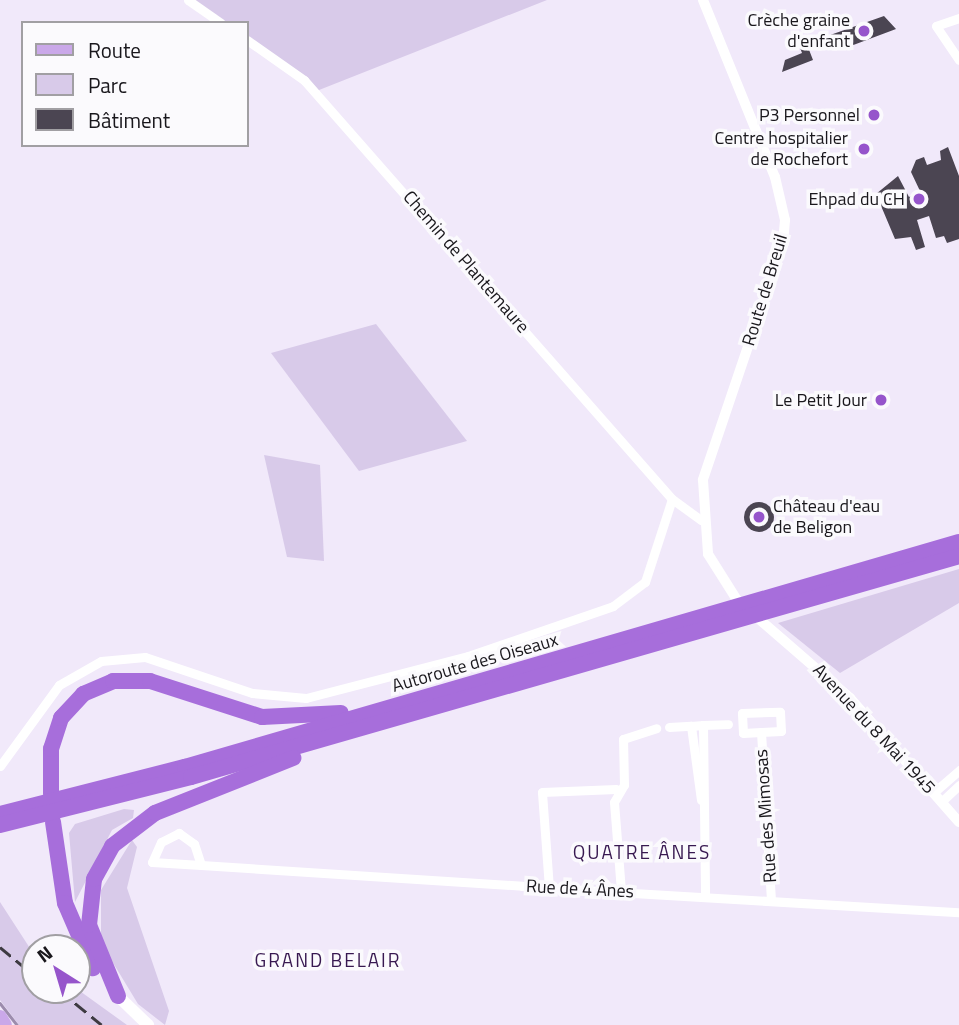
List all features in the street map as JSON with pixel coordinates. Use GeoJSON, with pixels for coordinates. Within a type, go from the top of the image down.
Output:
{"type":"FeatureCollection","features":[{"type":"Feature","properties":{"kind":"highway","name":"Autoroute des Oiseaux"},"geometry":{"type":"LineString","coordinates":[[0,814],[497,677],[959,542]]}},
{"type":"Feature","properties":{"kind":"highway","name":"Autoroute des Oiseaux"},"geometry":{"type":"LineString","coordinates":[[0,825],[449,705],[959,556]]}},
{"type":"Feature","properties":{"kind":"highway"},"geometry":{"type":"LineString","coordinates":[[51,794],[51,749],[61,718],[83,694],[113,681],[150,681],[222,707],[279,718],[340,713],[497,677]]}},
{"type":"Feature","properties":{"kind":"highway"},"geometry":{"type":"LineString","coordinates":[[118,996],[93,947],[89,912],[98,870],[120,837],[195,795],[449,705]]}},
{"type":"Feature","properties":{"kind":"highway"},"geometry":{"type":"LineString","coordinates":[[54,822],[70,920],[91,964],[118,996]]}},
{"type":"Feature","properties":{"kind":"main road"},"geometry":{"type":"LineString","coordinates":[[118,996],[148,1025]]}},
{"type":"Feature","properties":{"kind":"street"},"geometry":{"type":"LineString","coordinates":[[188,0],[219,21]]}},
{"type":"Feature","properties":{"kind":"street","name":"Route de Breuil"},"geometry":{"type":"LineString","coordinates":[[703,0],[775,177],[785,220],[783,243],[710,455],[701,520],[708,554],[724,584]]}},
{"type":"Feature","properties":{"kind":"street"},"geometry":{"type":"LineString","coordinates":[[959,18],[936,26],[959,60]]}},
{"type":"Feature","properties":{"kind":"street","name":"Chemin de Plantemaure"},"geometry":{"type":"LineString","coordinates":[[248,41],[304,80],[672,499]]}},
{"type":"Feature","properties":{"kind":"street"},"geometry":{"type":"LineString","coordinates":[[0,766],[59,685],[101,661],[145,657],[252,692],[306,698],[468,656],[613,606],[645,582],[672,499],[701,520]]}},
{"type":"Feature","properties":{"kind":"street","name":"Avenue du 8 Mai 1945"},"geometry":{"type":"LineString","coordinates":[[724,584],[850,698],[959,822]]}},
{"type":"Feature","properties":{"kind":"street","name":"Rue des Mimosas"},"geometry":{"type":"LineString","coordinates":[[780,712],[781,732],[761,732],[743,733],[741,713],[780,712]]}},
{"type":"Feature","properties":{"kind":"street"},"geometry":{"type":"LineString","coordinates":[[669,727],[728,724]]}},
{"type":"Feature","properties":{"kind":"street"},"geometry":{"type":"LineString","coordinates":[[701,800],[707,791],[703,725]]}},
{"type":"Feature","properties":{"kind":"street"},"geometry":{"type":"LineString","coordinates":[[691,726],[701,800],[705,897]]}},
{"type":"Feature","properties":{"kind":"street"},"geometry":{"type":"LineString","coordinates":[[549,888],[542,792],[616,789],[624,785],[623,739],[656,728]]}},
{"type":"Feature","properties":{"kind":"street","name":"Rue des Mimosas"},"geometry":{"type":"LineString","coordinates":[[761,732],[771,899]]}},
{"type":"Feature","properties":{"kind":"street"},"geometry":{"type":"LineString","coordinates":[[937,797],[959,769]]}},
{"type":"Feature","properties":{"kind":"street"},"geometry":{"type":"LineString","coordinates":[[937,797],[959,785]]}},
{"type":"Feature","properties":{"kind":"street"},"geometry":{"type":"LineString","coordinates":[[616,789],[621,891]]}},
{"type":"Feature","properties":{"kind":"street","name":"Rue de 4 Ânes"},"geometry":{"type":"LineString","coordinates":[[201,865],[194,844],[179,833],[161,842],[152,862],[959,912]]}},
{"type":"Feature","properties":{"kind":"green space"},"geometry":{"type":"Polygon","coordinates":[[[185,0],[547,0],[314,92],[248,45],[248,21],[214,21],[185,0]]]}},
{"type":"Feature","properties":{"kind":"green space"},"geometry":{"type":"Polygon","coordinates":[[[376,324],[467,441],[359,471],[271,353],[376,324]]]}},
{"type":"Feature","properties":{"kind":"green space"},"geometry":{"type":"Polygon","coordinates":[[[264,455],[320,465],[324,561],[287,557],[264,455]]]}},
{"type":"Feature","properties":{"kind":"green space"},"geometry":{"type":"Polygon","coordinates":[[[959,569],[959,603],[840,673],[778,623],[959,569]]]}},
{"type":"Feature","properties":{"kind":"green space"},"geometry":{"type":"Polygon","coordinates":[[[124,809],[134,810],[133,818],[112,830],[75,902],[69,833],[75,824],[124,809]]]}},
{"type":"Feature","properties":{"kind":"green space"},"geometry":{"type":"Polygon","coordinates":[[[132,840],[137,847],[127,888],[169,1011],[165,1025],[138,1004],[101,943],[101,890],[132,840]]]}},
{"type":"Feature","properties":{"kind":"green space"},"geometry":{"type":"Polygon","coordinates":[[[0,902],[21,934],[21,1004],[91,1004],[91,999],[127,1025],[19,1025],[0,1000],[0,902]]]}},
{"type":"Feature","properties":{"kind":"building","name":"Crèche graine d'enfant"},"geometry":{"type":"Polygon","coordinates":[[[884,16],[896,29],[848,47],[846,40],[827,45],[825,38],[884,16]]]}},
{"type":"Feature","properties":{"kind":"building"},"geometry":{"type":"Polygon","coordinates":[[[806,42],[813,60],[782,72],[785,60],[802,53],[799,45],[806,42]]]}},
{"type":"Feature","properties":{"kind":"building","name":"Ehpad du CH"},"geometry":{"type":"Polygon","coordinates":[[[948,147],[959,176],[959,239],[947,243],[944,236],[936,238],[929,216],[917,220],[925,247],[916,250],[911,237],[895,239],[876,194],[898,176],[909,197],[920,191],[911,172],[916,160],[924,157],[927,165],[941,160],[940,151],[948,147]]]}},
{"type":"Feature","properties":{"kind":"building","name":"Château d'eau de Beligon"},"geometry":{"type":"Polygon","coordinates":[[[759,502],[765,503],[773,511],[773,523],[765,531],[759,532],[753,531],[745,523],[744,517],[745,511],[753,503],[759,502]]]}},
{"type":"Feature","properties":{"kind":"waterway"},"geometry":{"type":"LineString","coordinates":[[0,1003],[17,1025]]}},
{"type":"Feature","properties":{"kind":"railway"},"geometry":{"type":"LineString","coordinates":[[0,947],[21,964]]}},
{"type":"Feature","properties":{"kind":"railway"},"geometry":{"type":"LineString","coordinates":[[76,1004],[102,1025]]}},
{"type":"Feature","properties":{"kind":"place","name":"Crèche graine d'enfant"},"geometry":{"type":"Point","coordinates":[864,31]}},
{"type":"Feature","properties":{"kind":"place","name":"P3 Personnel"},"geometry":{"type":"Point","coordinates":[874,115]}},
{"type":"Feature","properties":{"kind":"place","name":"Centre hospitalier de Rochefort"},"geometry":{"type":"Point","coordinates":[864,149]}},
{"type":"Feature","properties":{"kind":"place","name":"Ehpad du CH"},"geometry":{"type":"Point","coordinates":[919,199]}},
{"type":"Feature","properties":{"kind":"place","name":"Le Petit Jour"},"geometry":{"type":"Point","coordinates":[881,400]}},
{"type":"Feature","properties":{"kind":"place","name":"Château d'eau de Beligon"},"geometry":{"type":"Point","coordinates":[759,517]}},
{"type":"Feature","properties":{"kind":"district","name":"QUATRE ÂNES"},"geometry":{"type":"Point","coordinates":[642,852]}},
{"type":"Feature","properties":{"kind":"district","name":"GRAND BELAIR"},"geometry":{"type":"Point","coordinates":[328,960]}}]}
